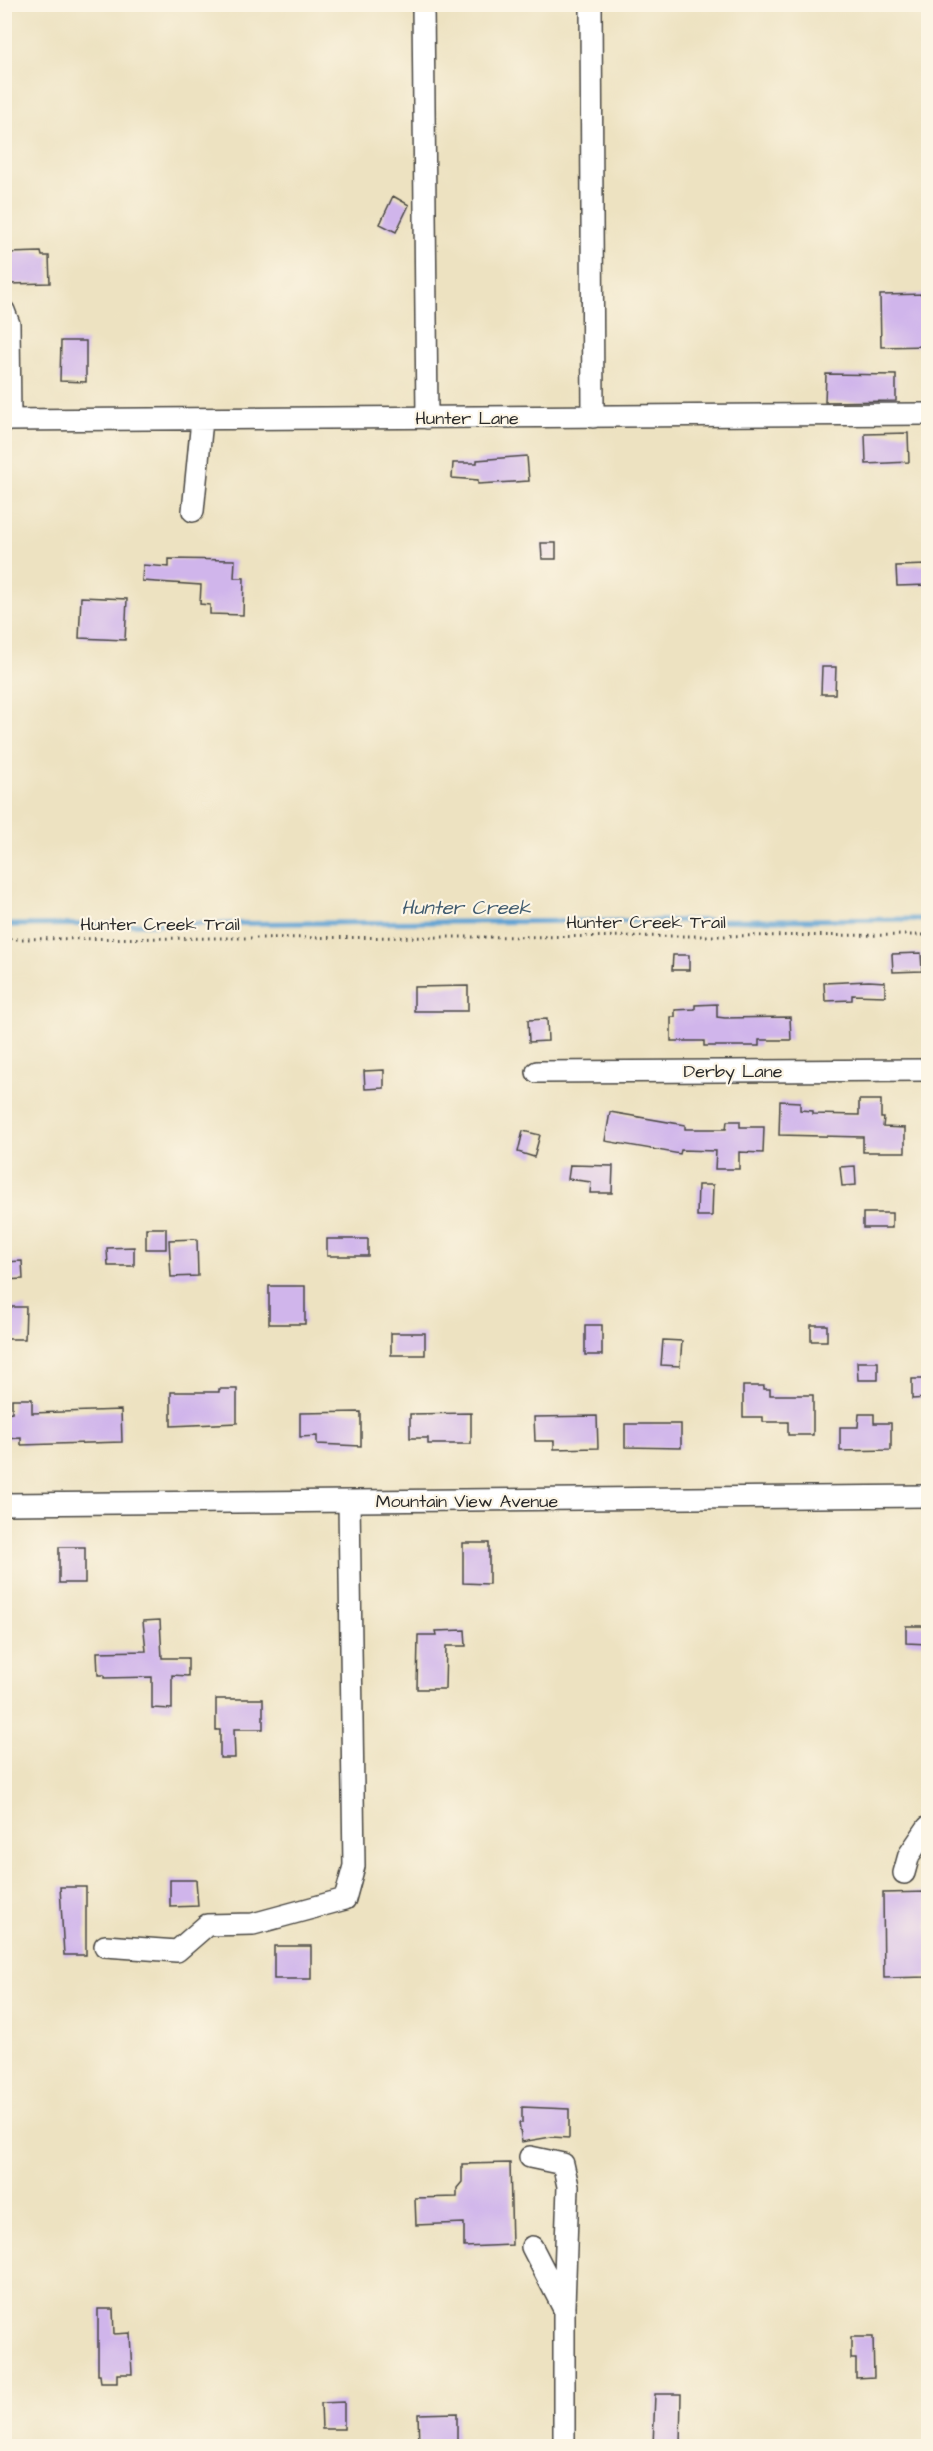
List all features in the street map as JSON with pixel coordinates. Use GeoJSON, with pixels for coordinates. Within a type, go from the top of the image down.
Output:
{"type":"FeatureCollection","features":[{"type":"Feature","properties":{"kind":"street"},"geometry":{"type":"LineString","coordinates":[[423,4],[427,418]]}},
{"type":"Feature","properties":{"kind":"street"},"geometry":{"type":"LineString","coordinates":[[591,4],[593,417]]}},
{"type":"Feature","properties":{"kind":"street"},"geometry":{"type":"LineString","coordinates":[[4,311],[9,324],[7,420]]}},
{"type":"Feature","properties":{"kind":"street","name":"Hunter Lane"},"geometry":{"type":"LineString","coordinates":[[7,420],[928,414]]}},
{"type":"Feature","properties":{"kind":"street"},"geometry":{"type":"LineString","coordinates":[[193,511],[202,420]]}},
{"type":"Feature","properties":{"kind":"street","name":"Derby Lane"},"geometry":{"type":"LineString","coordinates":[[537,1072],[928,1070]]}},
{"type":"Feature","properties":{"kind":"street","name":"Mountain View Avenue"},"geometry":{"type":"LineString","coordinates":[[4,1504],[928,1496]]}},
{"type":"Feature","properties":{"kind":"street"},"geometry":{"type":"LineString","coordinates":[[105,1946],[177,1951],[207,1925],[253,1924],[345,1899],[354,1866],[349,1502]]}},
{"type":"Feature","properties":{"kind":"street"},"geometry":{"type":"LineString","coordinates":[[904,1873],[909,1855],[928,1827]]}},
{"type":"Feature","properties":{"kind":"street"},"geometry":{"type":"LineString","coordinates":[[530,2157],[563,2164],[568,2186],[564,2309],[564,2446]]}},
{"type":"Feature","properties":{"kind":"street"},"geometry":{"type":"LineString","coordinates":[[532,2247],[564,2309]]}},
{"type":"Feature","properties":{"kind":"path","name":"Hunter Creek Trail"},"geometry":{"type":"LineString","coordinates":[[4,939],[928,935]]}},
{"type":"Feature","properties":{"kind":"building"},"geometry":{"type":"Polygon","coordinates":[[[393,196],[409,205],[396,232],[380,224],[393,196]]]}},
{"type":"Feature","properties":{"kind":"building"},"geometry":{"type":"Polygon","coordinates":[[[41,252],[42,256],[49,256],[50,283],[9,284],[8,253],[41,252]]]}},
{"type":"Feature","properties":{"kind":"building"},"geometry":{"type":"Polygon","coordinates":[[[928,294],[928,346],[881,347],[880,295],[928,294]]]}},
{"type":"Feature","properties":{"kind":"building"},"geometry":{"type":"Polygon","coordinates":[[[61,341],[86,341],[86,382],[60,381],[61,341]]]}},
{"type":"Feature","properties":{"kind":"building"},"geometry":{"type":"Polygon","coordinates":[[[826,374],[896,375],[896,401],[825,402],[826,374]]]}},
{"type":"Feature","properties":{"kind":"building"},"geometry":{"type":"Polygon","coordinates":[[[908,433],[909,462],[866,464],[865,434],[908,433]]]}},
{"type":"Feature","properties":{"kind":"building"},"geometry":{"type":"Polygon","coordinates":[[[527,456],[529,481],[478,484],[478,480],[452,478],[453,463],[477,463],[477,460],[527,456]]]}},
{"type":"Feature","properties":{"kind":"building"},"geometry":{"type":"Polygon","coordinates":[[[541,543],[556,543],[556,559],[542,559],[541,543]]]}},
{"type":"Feature","properties":{"kind":"building"},"geometry":{"type":"Polygon","coordinates":[[[169,559],[235,560],[234,578],[244,578],[243,615],[210,614],[210,605],[200,604],[201,585],[142,581],[143,565],[169,567],[169,559]]]}},
{"type":"Feature","properties":{"kind":"building"},"geometry":{"type":"Polygon","coordinates":[[[928,565],[928,585],[897,586],[896,566],[928,565]]]}},
{"type":"Feature","properties":{"kind":"building"},"geometry":{"type":"Polygon","coordinates":[[[81,597],[127,599],[125,640],[79,638],[81,597]]]}},
{"type":"Feature","properties":{"kind":"building"},"geometry":{"type":"Polygon","coordinates":[[[822,667],[836,667],[835,694],[821,694],[822,667]]]}},
{"type":"Feature","properties":{"kind":"building"},"geometry":{"type":"Polygon","coordinates":[[[921,953],[922,971],[893,972],[892,954],[921,953]]]}},
{"type":"Feature","properties":{"kind":"building"},"geometry":{"type":"Polygon","coordinates":[[[673,955],[689,955],[689,970],[672,970],[673,955]]]}},
{"type":"Feature","properties":{"kind":"building"},"geometry":{"type":"Polygon","coordinates":[[[885,982],[885,996],[852,995],[852,1000],[825,1001],[824,983],[885,982]]]}},
{"type":"Feature","properties":{"kind":"building"},"geometry":{"type":"Polygon","coordinates":[[[468,986],[468,1011],[414,1011],[414,987],[468,986]]]}},
{"type":"Feature","properties":{"kind":"building"},"geometry":{"type":"Polygon","coordinates":[[[717,1004],[717,1017],[790,1017],[791,1040],[759,1040],[759,1046],[704,1046],[704,1041],[671,1041],[671,1017],[675,1017],[675,1010],[695,1009],[695,1005],[717,1004]]]}},
{"type":"Feature","properties":{"kind":"building"},"geometry":{"type":"Polygon","coordinates":[[[547,1019],[548,1041],[529,1042],[528,1020],[547,1019]]]}},
{"type":"Feature","properties":{"kind":"building"},"geometry":{"type":"Polygon","coordinates":[[[384,1070],[384,1088],[365,1089],[364,1071],[384,1070]]]}},
{"type":"Feature","properties":{"kind":"building"},"geometry":{"type":"Polygon","coordinates":[[[859,1100],[881,1100],[883,1127],[905,1128],[905,1152],[863,1152],[863,1137],[779,1135],[780,1101],[800,1102],[800,1110],[813,1111],[813,1114],[859,1115],[859,1100]]]}},
{"type":"Feature","properties":{"kind":"building"},"geometry":{"type":"Polygon","coordinates":[[[610,1112],[685,1125],[685,1129],[726,1129],[727,1121],[740,1121],[740,1127],[764,1127],[763,1153],[739,1152],[739,1169],[715,1169],[716,1151],[681,1150],[680,1154],[605,1141],[610,1112]]]}},
{"type":"Feature","properties":{"kind":"building"},"geometry":{"type":"Polygon","coordinates":[[[523,1131],[540,1135],[534,1157],[518,1152],[523,1131]]]}},
{"type":"Feature","properties":{"kind":"building"},"geometry":{"type":"Polygon","coordinates":[[[570,1165],[613,1166],[612,1193],[590,1193],[591,1182],[568,1179],[570,1165]]]}},
{"type":"Feature","properties":{"kind":"building"},"geometry":{"type":"Polygon","coordinates":[[[855,1166],[856,1185],[842,1186],[840,1167],[855,1166]]]}},
{"type":"Feature","properties":{"kind":"building"},"geometry":{"type":"Polygon","coordinates":[[[698,1185],[713,1185],[712,1216],[697,1216],[698,1185]]]}},
{"type":"Feature","properties":{"kind":"building"},"geometry":{"type":"Polygon","coordinates":[[[863,1213],[892,1213],[892,1228],[863,1228],[863,1213]]]}},
{"type":"Feature","properties":{"kind":"building"},"geometry":{"type":"Polygon","coordinates":[[[146,1228],[166,1228],[166,1249],[146,1249],[146,1228]]]}},
{"type":"Feature","properties":{"kind":"building"},"geometry":{"type":"Polygon","coordinates":[[[197,1239],[198,1276],[171,1277],[169,1240],[197,1239]]]}},
{"type":"Feature","properties":{"kind":"building"},"geometry":{"type":"Polygon","coordinates":[[[327,1239],[368,1239],[368,1256],[327,1256],[327,1239]]]}},
{"type":"Feature","properties":{"kind":"building"},"geometry":{"type":"Polygon","coordinates":[[[134,1247],[134,1266],[108,1266],[107,1248],[134,1247]]]}},
{"type":"Feature","properties":{"kind":"building"},"geometry":{"type":"Polygon","coordinates":[[[22,1261],[23,1279],[4,1280],[4,1262],[22,1261]]]}},
{"type":"Feature","properties":{"kind":"building"},"geometry":{"type":"Polygon","coordinates":[[[269,1286],[305,1286],[305,1324],[269,1324],[269,1286]]]}},
{"type":"Feature","properties":{"kind":"building"},"geometry":{"type":"Polygon","coordinates":[[[6,1307],[26,1307],[25,1339],[4,1339],[6,1307]]]}},
{"type":"Feature","properties":{"kind":"building"},"geometry":{"type":"Polygon","coordinates":[[[585,1325],[602,1325],[602,1355],[585,1355],[585,1325]]]}},
{"type":"Feature","properties":{"kind":"building"},"geometry":{"type":"Polygon","coordinates":[[[811,1325],[827,1325],[827,1341],[811,1341],[811,1325]]]}},
{"type":"Feature","properties":{"kind":"building"},"geometry":{"type":"Polygon","coordinates":[[[391,1333],[425,1333],[425,1355],[391,1355],[391,1333]]]}},
{"type":"Feature","properties":{"kind":"building"},"geometry":{"type":"Polygon","coordinates":[[[663,1340],[682,1341],[680,1366],[661,1365],[663,1340]]]}},
{"type":"Feature","properties":{"kind":"building"},"geometry":{"type":"Polygon","coordinates":[[[857,1362],[878,1362],[878,1380],[858,1380],[857,1362]]]}},
{"type":"Feature","properties":{"kind":"building"},"geometry":{"type":"Polygon","coordinates":[[[912,1379],[928,1379],[928,1398],[912,1399],[912,1379]]]}},
{"type":"Feature","properties":{"kind":"building"},"geometry":{"type":"Polygon","coordinates":[[[743,1386],[764,1386],[764,1389],[770,1389],[770,1395],[813,1395],[813,1435],[788,1435],[788,1422],[763,1422],[763,1417],[743,1417],[743,1386]]]}},
{"type":"Feature","properties":{"kind":"building"},"geometry":{"type":"Polygon","coordinates":[[[219,1389],[237,1389],[237,1423],[171,1426],[171,1392],[219,1392],[219,1389]]]}},
{"type":"Feature","properties":{"kind":"building"},"geometry":{"type":"Polygon","coordinates":[[[12,1399],[32,1399],[32,1413],[121,1410],[122,1442],[21,1445],[21,1438],[4,1439],[4,1413],[12,1412],[12,1399]]]}},
{"type":"Feature","properties":{"kind":"building"},"geometry":{"type":"Polygon","coordinates":[[[361,1412],[361,1446],[317,1444],[317,1436],[300,1437],[300,1413],[361,1412]]]}},
{"type":"Feature","properties":{"kind":"building"},"geometry":{"type":"Polygon","coordinates":[[[471,1413],[471,1444],[428,1444],[428,1438],[410,1438],[410,1414],[471,1413]]]}},
{"type":"Feature","properties":{"kind":"building"},"geometry":{"type":"Polygon","coordinates":[[[859,1414],[874,1414],[874,1423],[891,1423],[891,1450],[840,1451],[840,1427],[858,1427],[859,1414]]]}},
{"type":"Feature","properties":{"kind":"building"},"geometry":{"type":"Polygon","coordinates":[[[597,1416],[598,1448],[554,1449],[554,1441],[535,1441],[534,1417],[597,1416]]]}},
{"type":"Feature","properties":{"kind":"building"},"geometry":{"type":"Polygon","coordinates":[[[625,1424],[681,1424],[681,1448],[625,1447],[625,1424]]]}},
{"type":"Feature","properties":{"kind":"building"},"geometry":{"type":"Polygon","coordinates":[[[463,1543],[489,1543],[489,1584],[463,1583],[463,1543]]]}},
{"type":"Feature","properties":{"kind":"building"},"geometry":{"type":"Polygon","coordinates":[[[59,1547],[85,1547],[85,1583],[59,1583],[59,1547]]]}},
{"type":"Feature","properties":{"kind":"building"},"geometry":{"type":"Polygon","coordinates":[[[160,1620],[162,1658],[188,1658],[188,1676],[172,1675],[172,1709],[152,1708],[152,1677],[104,1678],[104,1675],[98,1675],[97,1652],[146,1651],[143,1621],[160,1620]]]}},
{"type":"Feature","properties":{"kind":"building"},"geometry":{"type":"Polygon","coordinates":[[[906,1626],[928,1626],[928,1644],[906,1643],[906,1626]]]}},
{"type":"Feature","properties":{"kind":"building"},"geometry":{"type":"Polygon","coordinates":[[[465,1630],[466,1646],[446,1646],[445,1689],[417,1689],[418,1635],[437,1635],[436,1631],[465,1630]]]}},
{"type":"Feature","properties":{"kind":"building"},"geometry":{"type":"Polygon","coordinates":[[[216,1699],[263,1699],[263,1729],[234,1729],[235,1758],[220,1758],[220,1730],[216,1730],[216,1699]]]}},
{"type":"Feature","properties":{"kind":"building"},"geometry":{"type":"Polygon","coordinates":[[[170,1880],[196,1880],[198,1906],[170,1907],[170,1880]]]}},
{"type":"Feature","properties":{"kind":"building"},"geometry":{"type":"Polygon","coordinates":[[[60,1887],[86,1887],[86,1955],[64,1955],[60,1887]]]}},
{"type":"Feature","properties":{"kind":"building"},"geometry":{"type":"Polygon","coordinates":[[[928,1892],[928,1977],[884,1978],[883,1893],[928,1892]]]}},
{"type":"Feature","properties":{"kind":"building"},"geometry":{"type":"Polygon","coordinates":[[[274,1946],[311,1946],[311,1979],[274,1979],[274,1946]]]}},
{"type":"Feature","properties":{"kind":"building"},"geometry":{"type":"Polygon","coordinates":[[[522,2107],[569,2109],[569,2138],[551,2137],[522,2142],[519,2123],[522,2123],[522,2107]]]}},
{"type":"Feature","properties":{"kind":"building"},"geometry":{"type":"Polygon","coordinates":[[[510,2163],[512,2245],[464,2247],[464,2223],[416,2225],[415,2198],[457,2197],[457,2188],[462,2182],[462,2164],[510,2163]]]}},
{"type":"Feature","properties":{"kind":"building"},"geometry":{"type":"Polygon","coordinates":[[[98,2309],[113,2309],[114,2334],[130,2333],[132,2374],[117,2374],[117,2383],[101,2383],[100,2375],[98,2375],[98,2309]]]}},
{"type":"Feature","properties":{"kind":"building"},"geometry":{"type":"Polygon","coordinates":[[[851,2337],[873,2337],[874,2377],[856,2378],[856,2359],[851,2359],[851,2337]]]}},
{"type":"Feature","properties":{"kind":"building"},"geometry":{"type":"Polygon","coordinates":[[[655,2394],[681,2394],[680,2446],[653,2446],[655,2394]]]}},
{"type":"Feature","properties":{"kind":"building"},"geometry":{"type":"Polygon","coordinates":[[[344,2402],[344,2429],[322,2429],[321,2403],[344,2402]]]}},
{"type":"Feature","properties":{"kind":"building"},"geometry":{"type":"Polygon","coordinates":[[[457,2413],[457,2446],[419,2446],[418,2414],[457,2413]]]}},
{"type":"Feature","properties":{"kind":"waterway","name":"Hunter Creek"},"geometry":{"type":"LineString","coordinates":[[4,925],[928,919]]}}]}
